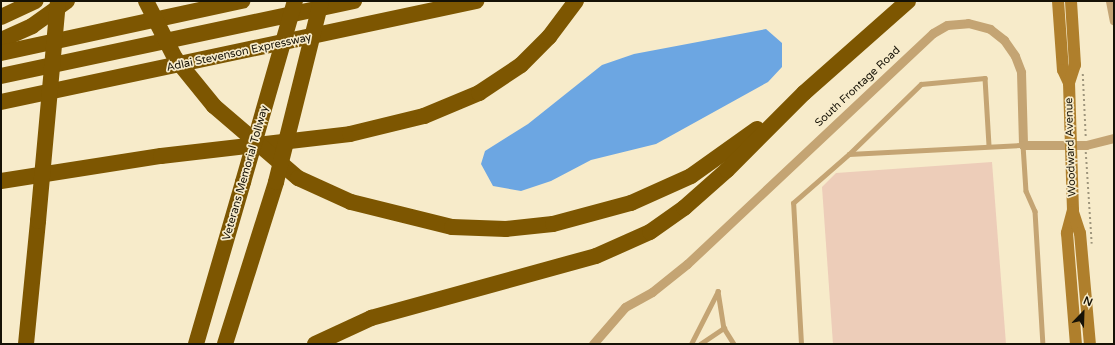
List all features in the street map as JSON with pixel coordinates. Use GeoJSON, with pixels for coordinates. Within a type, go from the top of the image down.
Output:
{"type":"FeatureCollection","features":[{"type":"Feature","properties":{"kind":"highway"},"geometry":{"type":"LineString","coordinates":[[1,17],[36,1]]}},
{"type":"Feature","properties":{"kind":"highway"},"geometry":{"type":"LineString","coordinates":[[26,344],[58,1]]}},
{"type":"Feature","properties":{"kind":"highway"},"geometry":{"type":"LineString","coordinates":[[1,40],[32,26],[67,1]]}},
{"type":"Feature","properties":{"kind":"highway"},"geometry":{"type":"LineString","coordinates":[[146,1],[175,58],[214,106],[298,178],[351,202],[452,227],[506,229],[553,224],[631,203],[691,176],[804,93]]}},
{"type":"Feature","properties":{"kind":"highway"},"geometry":{"type":"LineString","coordinates":[[1,53],[242,1]]}},
{"type":"Feature","properties":{"kind":"highway","name":"Veterans Memorial Tollway"},"geometry":{"type":"LineString","coordinates":[[196,344],[295,1]]}},
{"type":"Feature","properties":{"kind":"highway"},"geometry":{"type":"LineString","coordinates":[[225,344],[276,182],[321,1]]}},
{"type":"Feature","properties":{"kind":"highway"},"geometry":{"type":"LineString","coordinates":[[1,76],[354,1]]}},
{"type":"Feature","properties":{"kind":"highway","name":"Adlai Stevenson Expressway"},"geometry":{"type":"LineString","coordinates":[[1,102],[476,1]]}},
{"type":"Feature","properties":{"kind":"highway"},"geometry":{"type":"LineString","coordinates":[[1,181],[160,156],[350,134],[424,116],[478,93],[521,65],[549,37],[576,1]]}},
{"type":"Feature","properties":{"kind":"highway"},"geometry":{"type":"LineString","coordinates":[[315,344],[371,318],[596,256],[630,243],[684,208],[804,93],[908,1]]}},
{"type":"Feature","properties":{"kind":"street","name":"Woodward Avenue"},"geometry":{"type":"LineString","coordinates":[[1058,1],[1063,70],[1069,83]]}},
{"type":"Feature","properties":{"kind":"street","name":"Woodward Avenue"},"geometry":{"type":"LineString","coordinates":[[1071,1],[1075,65],[1069,83],[1073,210],[1080,233],[1090,344]]}},
{"type":"Feature","properties":{"kind":"street"},"geometry":{"type":"LineString","coordinates":[[1110,1],[1114,21]]}},
{"type":"Feature","properties":{"kind":"street","name":"South Frontage Road"},"geometry":{"type":"LineString","coordinates":[[593,344],[625,306],[652,292],[687,264],[933,33],[947,25],[968,23],[990,29],[1004,40],[1016,56],[1021,72],[1023,144]]}},
{"type":"Feature","properties":{"kind":"street"},"geometry":{"type":"LineString","coordinates":[[1023,144],[1086,145],[1114,138]]}},
{"type":"Feature","properties":{"kind":"street","name":"Woodward Avenue"},"geometry":{"type":"LineString","coordinates":[[1073,210],[1067,232],[1076,344]]}},
{"type":"Feature","properties":{"kind":"lane"},"geometry":{"type":"LineString","coordinates":[[801,344],[793,203],[848,154],[921,84],[985,78],[990,146]]}},
{"type":"Feature","properties":{"kind":"lane"},"geometry":{"type":"LineString","coordinates":[[848,154],[1023,144],[1026,190],[1036,211],[1044,344]]}},
{"type":"Feature","properties":{"kind":"lane"},"geometry":{"type":"LineString","coordinates":[[691,344],[718,291],[724,328],[734,344]]}},
{"type":"Feature","properties":{"kind":"lane"},"geometry":{"type":"LineString","coordinates":[[700,344],[724,328]]}},
{"type":"Feature","properties":{"kind":"path"},"geometry":{"type":"LineString","coordinates":[[1083,72],[1092,250]]}},
{"type":"Feature","properties":{"kind":"water"},"geometry":{"type":"Polygon","coordinates":[[[766,29],[782,43],[782,67],[768,82],[656,144],[591,160],[551,181],[521,191],[493,186],[481,164],[485,151],[528,124],[602,65],[634,54],[766,29]]]}},
{"type":"Feature","properties":{"kind":"building"},"geometry":{"type":"Polygon","coordinates":[[[992,162],[1006,344],[833,344],[822,187],[836,173],[992,162]]]}}]}
